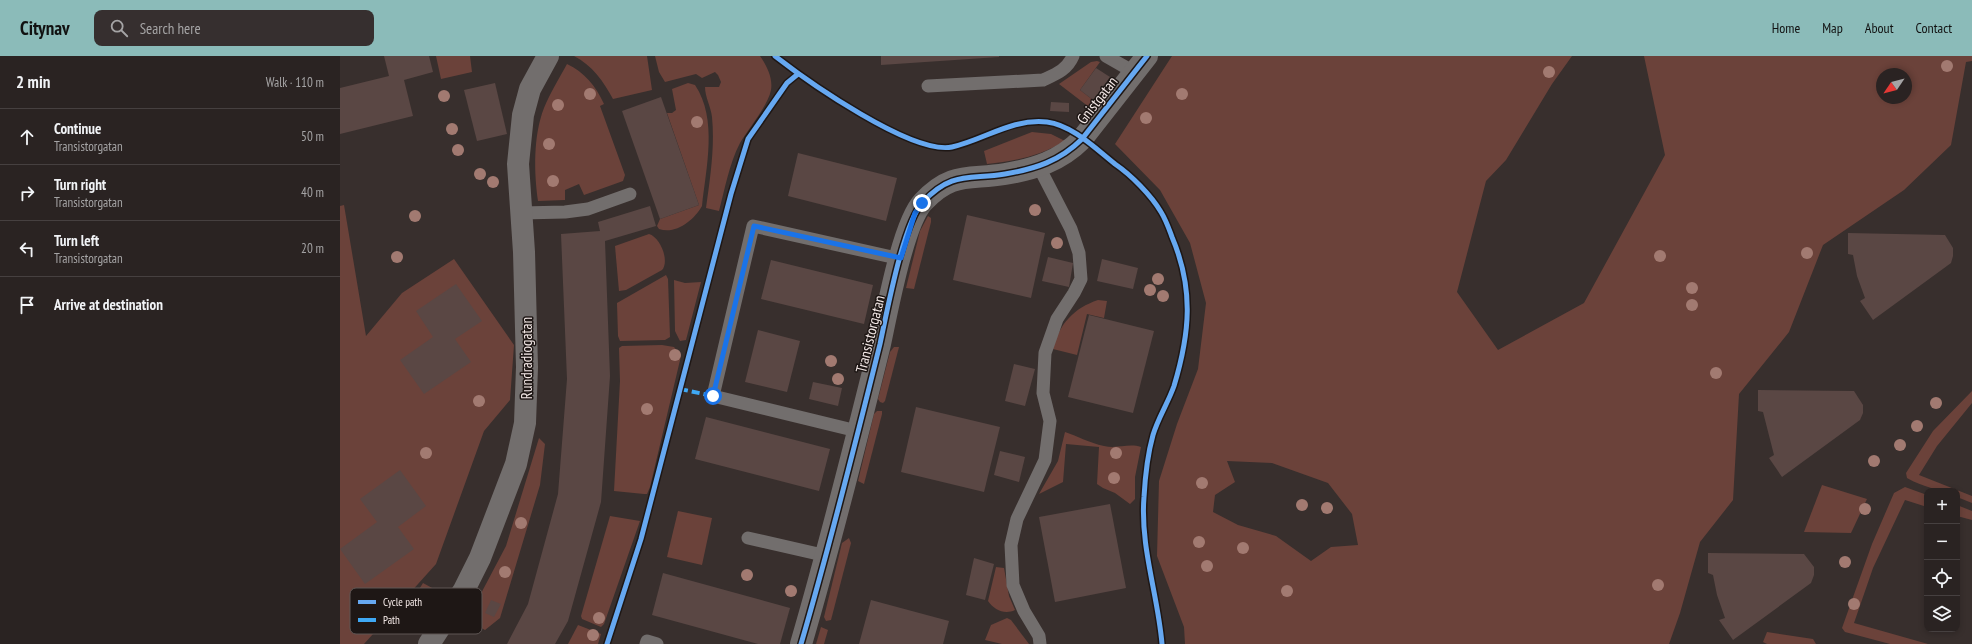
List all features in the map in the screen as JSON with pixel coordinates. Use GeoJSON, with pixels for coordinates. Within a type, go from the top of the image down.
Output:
{"type":"FeatureCollection","features":[{"type":"Feature","properties":{"kind":"street","name":"Rundradiogatan"},"geometry":{"type":"LineString","coordinates":[[465,588],[480,558],[516,464],[524,423],[527,395],[522,213],[518,164],[523,115],[530,89],[548,56]]}},
{"type":"Feature","properties":{"kind":"street","name":"Gnistgatan"},"geometry":{"type":"LineString","coordinates":[[1082,139],[1140,64]]}},
{"type":"Feature","properties":{"kind":"street","name":"Transistorgatan"},"geometry":{"type":"LineString","coordinates":[[801,644],[827,556],[901,258],[915,213],[922,203],[945,184],[962,177],[1004,175],[1039,167],[1066,153],[1082,139]]}},
{"type":"Feature","properties":{"kind":"street","name":"Rundradiogatan"},"geometry":{"type":"LineString","coordinates":[[429,644],[435,634]]}},
{"type":"Feature","properties":{"kind":"lane"},"geometry":{"type":"LineString","coordinates":[[928,86],[1043,80],[1069,65],[1073,56]]}},
{"type":"Feature","properties":{"kind":"lane"},"geometry":{"type":"LineString","coordinates":[[1106,56],[1140,64]]}},
{"type":"Feature","properties":{"kind":"lane"},"geometry":{"type":"LineString","coordinates":[[1039,167],[1071,229],[1079,253],[1081,279],[1074,293],[1057,319],[1045,353],[1043,393],[1050,420],[1045,460],[1017,519],[1011,545],[1013,585],[1024,611],[1039,636],[1040,644]]}},
{"type":"Feature","properties":{"kind":"lane"},"geometry":{"type":"LineString","coordinates":[[522,213],[565,212],[588,209],[630,194]]}},
{"type":"Feature","properties":{"kind":"lane"},"geometry":{"type":"LineString","coordinates":[[857,431],[713,396],[754,226],[901,258]]}},
{"type":"Feature","properties":{"kind":"lane"},"geometry":{"type":"LineString","coordinates":[[748,538],[827,556]]}},
{"type":"Feature","properties":{"kind":"lane"},"geometry":{"type":"LineString","coordinates":[[646,644],[648,641],[657,644]]}},
{"type":"Feature","properties":{"kind":"shaded area"},"geometry":{"type":"Polygon","coordinates":[[[436,56],[470,56],[472,72],[441,79],[436,56]]]}},
{"type":"Feature","properties":{"kind":"shaded area"},"geometry":{"type":"Polygon","coordinates":[[[574,56],[647,56],[652,90],[613,99],[597,74],[574,56]]]}},
{"type":"Feature","properties":{"kind":"shaded area"},"geometry":{"type":"Polygon","coordinates":[[[655,56],[760,56],[769,72],[771,90],[769,96],[762,110],[736,151],[719,211],[706,208],[712,163],[713,128],[705,87],[719,87],[721,82],[715,72],[702,78],[696,74],[665,82],[659,72],[655,56]]]}},
{"type":"Feature","properties":{"kind":"shaded area"},"geometry":{"type":"Polygon","coordinates":[[[1172,56],[1572,56],[1552,84],[1506,160],[1486,181],[1457,292],[1498,350],[1584,303],[1665,155],[1644,56],[1972,56],[1972,61],[1966,62],[1951,145],[1904,190],[1823,245],[1789,332],[1739,394],[1733,500],[1700,542],[1680,613],[1669,644],[1185,644],[1184,627],[1157,556],[1159,481],[1177,424],[1198,369],[1206,303],[1190,243],[1160,190],[1115,144],[1172,56]],[[1227,461],[1235,482],[1215,495],[1213,512],[1238,525],[1276,536],[1311,561],[1331,547],[1358,545],[1352,514],[1328,483],[1272,463],[1227,461]]]}},
{"type":"Feature","properties":{"kind":"shaded area"},"geometry":{"type":"Polygon","coordinates":[[[1091,62],[1100,62],[1080,90],[1093,100],[1089,107],[1059,84],[1091,62]]]}},
{"type":"Feature","properties":{"kind":"shaded area"},"geometry":{"type":"Polygon","coordinates":[[[567,64],[584,75],[601,97],[604,104],[600,106],[625,175],[623,181],[584,195],[579,184],[565,190],[565,200],[538,201],[535,154],[540,119],[546,102],[567,64]]]}},
{"type":"Feature","properties":{"kind":"shaded area"},"geometry":{"type":"Polygon","coordinates":[[[688,83],[695,85],[702,98],[708,128],[708,160],[702,206],[699,211],[684,225],[672,230],[659,229],[657,226],[660,219],[699,205],[667,113],[672,113],[676,110],[672,89],[688,83]]]}},
{"type":"Feature","properties":{"kind":"shaded area"},"geometry":{"type":"Polygon","coordinates":[[[1032,132],[1051,134],[1065,141],[1028,157],[987,164],[984,151],[1032,132]]]}},
{"type":"Feature","properties":{"kind":"shaded area"},"geometry":{"type":"Polygon","coordinates":[[[344,205],[366,336],[402,293],[454,259],[514,345],[510,400],[484,431],[436,564],[414,588],[350,588],[350,634],[373,634],[364,644],[340,644],[340,206],[344,205]]]}},
{"type":"Feature","properties":{"kind":"shaded area"},"geometry":{"type":"Polygon","coordinates":[[[928,216],[931,218],[931,222],[914,289],[906,288],[920,231],[928,216]]]}},
{"type":"Feature","properties":{"kind":"shaded area"},"geometry":{"type":"Polygon","coordinates":[[[649,234],[657,240],[663,250],[665,261],[662,270],[626,290],[619,291],[615,246],[649,234]]]}},
{"type":"Feature","properties":{"kind":"shaded area"},"geometry":{"type":"Polygon","coordinates":[[[666,275],[668,279],[670,337],[665,340],[620,341],[618,336],[617,303],[666,275]]]}},
{"type":"Feature","properties":{"kind":"shaded area"},"geometry":{"type":"Polygon","coordinates":[[[674,280],[685,283],[701,282],[686,340],[680,341],[675,331],[674,280]]]}},
{"type":"Feature","properties":{"kind":"shaded area"},"geometry":{"type":"Polygon","coordinates":[[[1098,300],[1107,301],[1104,318],[1087,314],[1077,355],[1053,349],[1059,332],[1069,318],[1089,303],[1098,300]]]}},
{"type":"Feature","properties":{"kind":"shaded area"},"geometry":{"type":"Polygon","coordinates":[[[662,345],[674,347],[681,356],[650,487],[647,494],[614,491],[620,381],[619,348],[622,346],[662,345]]]}},
{"type":"Feature","properties":{"kind":"shaded area"},"geometry":{"type":"Polygon","coordinates":[[[894,347],[899,347],[885,401],[883,403],[878,399],[890,352],[894,347]]]}},
{"type":"Feature","properties":{"kind":"shaded area"},"geometry":{"type":"Polygon","coordinates":[[[1972,391],[1972,403],[1937,446],[1919,475],[1952,488],[1933,488],[1907,478],[1906,473],[1933,431],[1972,391]]]}},
{"type":"Feature","properties":{"kind":"shaded area"},"geometry":{"type":"Polygon","coordinates":[[[877,411],[882,411],[882,414],[864,484],[858,481],[874,414],[877,411]]]}},
{"type":"Feature","properties":{"kind":"shaded area"},"geometry":{"type":"Polygon","coordinates":[[[1065,432],[1093,443],[1109,447],[1141,447],[1135,477],[1135,499],[1130,504],[1115,493],[1097,484],[1099,447],[1066,444],[1063,482],[1039,494],[1058,461],[1065,432]]]}},
{"type":"Feature","properties":{"kind":"shaded area"},"geometry":{"type":"Polygon","coordinates":[[[539,438],[545,444],[540,485],[500,618],[485,630],[482,628],[482,592],[506,546],[539,438]]]}},
{"type":"Feature","properties":{"kind":"shaded area"},"geometry":{"type":"Polygon","coordinates":[[[1822,485],[1867,499],[1851,533],[1804,532],[1822,485]]]}},
{"type":"Feature","properties":{"kind":"shaded area"},"geometry":{"type":"Polygon","coordinates":[[[1905,487],[1924,494],[1924,506],[1905,500],[1873,568],[1854,623],[1928,644],[1890,644],[1845,632],[1842,628],[1872,544],[1894,493],[1905,487]]]}},
{"type":"Feature","properties":{"kind":"shaded area"},"geometry":{"type":"Polygon","coordinates":[[[1960,491],[1972,496],[1972,503],[1960,498],[1960,491]]]}},
{"type":"Feature","properties":{"kind":"shaded area"},"geometry":{"type":"Polygon","coordinates":[[[1960,506],[1972,511],[1972,520],[1960,517],[1960,506]]]}},
{"type":"Feature","properties":{"kind":"shaded area"},"geometry":{"type":"Polygon","coordinates":[[[678,511],[712,518],[702,565],[667,557],[678,511]]]}},
{"type":"Feature","properties":{"kind":"shaded area"},"geometry":{"type":"Polygon","coordinates":[[[610,516],[640,521],[604,624],[601,627],[582,619],[581,616],[610,516]]]}},
{"type":"Feature","properties":{"kind":"shaded area"},"geometry":{"type":"Polygon","coordinates":[[[849,538],[851,543],[831,620],[826,621],[824,617],[842,543],[849,538]]]}},
{"type":"Feature","properties":{"kind":"shaded area"},"geometry":{"type":"Polygon","coordinates":[[[996,567],[1004,568],[1009,596],[1015,610],[1007,612],[1000,611],[993,607],[988,601],[996,567]]]}},
{"type":"Feature","properties":{"kind":"shaded area"},"geometry":{"type":"Polygon","coordinates":[[[423,583],[432,588],[420,588],[423,583]]]}},
{"type":"Feature","properties":{"kind":"shaded area"},"geometry":{"type":"Polygon","coordinates":[[[1007,618],[1011,620],[1029,644],[1002,644],[985,640],[991,625],[1007,618]]]}},
{"type":"Feature","properties":{"kind":"shaded area"},"geometry":{"type":"Polygon","coordinates":[[[578,625],[601,634],[598,644],[568,644],[578,625]]]}},
{"type":"Feature","properties":{"kind":"shaded area"},"geometry":{"type":"Polygon","coordinates":[[[821,627],[828,630],[824,644],[816,644],[821,627]]]}},
{"type":"Feature","properties":{"kind":"shaded area"},"geometry":{"type":"Polygon","coordinates":[[[1767,632],[1813,639],[1816,644],[1767,644],[1763,642],[1767,632]]]}},
{"type":"Feature","properties":{"kind":"building"},"geometry":{"type":"Polygon","coordinates":[[[384,56],[429,56],[433,72],[404,80],[413,116],[340,134],[340,88],[389,76],[384,56]]]}},
{"type":"Feature","properties":{"kind":"building"},"geometry":{"type":"Polygon","coordinates":[[[881,56],[999,56],[999,57],[881,65],[881,56]]]}},
{"type":"Feature","properties":{"kind":"building"},"geometry":{"type":"Polygon","coordinates":[[[1096,68],[1110,77],[1093,100],[1080,90],[1096,68]]]}},
{"type":"Feature","properties":{"kind":"building"},"geometry":{"type":"Polygon","coordinates":[[[495,83],[507,134],[477,141],[464,90],[495,83]]]}},
{"type":"Feature","properties":{"kind":"building"},"geometry":{"type":"Polygon","coordinates":[[[661,97],[699,205],[660,219],[622,111],[661,97]]]}},
{"type":"Feature","properties":{"kind":"building"},"geometry":{"type":"Polygon","coordinates":[[[1051,102],[1069,103],[1069,112],[1050,111],[1051,102]]]}},
{"type":"Feature","properties":{"kind":"building"},"geometry":{"type":"Polygon","coordinates":[[[798,153],[897,178],[886,221],[788,196],[798,153]]]}},
{"type":"Feature","properties":{"kind":"building"},"geometry":{"type":"Polygon","coordinates":[[[650,206],[656,226],[605,241],[610,376],[601,502],[568,621],[555,644],[507,644],[528,604],[558,494],[567,379],[561,234],[600,231],[598,222],[650,206]]]}},
{"type":"Feature","properties":{"kind":"building"},"geometry":{"type":"Polygon","coordinates":[[[967,215],[1045,233],[1031,298],[953,280],[967,215]]]}},
{"type":"Feature","properties":{"kind":"building"},"geometry":{"type":"Polygon","coordinates":[[[1848,233],[1945,235],[1953,248],[1953,256],[1951,263],[1873,320],[1860,301],[1865,298],[1857,276],[1853,255],[1848,254],[1848,233]]]}},
{"type":"Feature","properties":{"kind":"building"},"geometry":{"type":"Polygon","coordinates":[[[1048,257],[1073,263],[1069,287],[1042,281],[1048,257]]]}},
{"type":"Feature","properties":{"kind":"building"},"geometry":{"type":"Polygon","coordinates":[[[1102,259],[1138,268],[1133,289],[1097,281],[1102,259]]]}},
{"type":"Feature","properties":{"kind":"building"},"geometry":{"type":"Polygon","coordinates":[[[771,260],[873,285],[864,324],[761,299],[771,260]]]}},
{"type":"Feature","properties":{"kind":"building"},"geometry":{"type":"Polygon","coordinates":[[[456,284],[482,321],[455,339],[471,362],[424,394],[400,360],[433,337],[416,311],[456,284]]]}},
{"type":"Feature","properties":{"kind":"building"},"geometry":{"type":"Polygon","coordinates":[[[1089,315],[1154,331],[1133,413],[1068,397],[1089,315]]]}},
{"type":"Feature","properties":{"kind":"building"},"geometry":{"type":"Polygon","coordinates":[[[758,330],[800,341],[787,392],[745,382],[758,330]]]}},
{"type":"Feature","properties":{"kind":"building"},"geometry":{"type":"Polygon","coordinates":[[[1014,364],[1035,369],[1025,406],[1005,401],[1014,364]]]}},
{"type":"Feature","properties":{"kind":"building"},"geometry":{"type":"Polygon","coordinates":[[[813,382],[842,388],[838,406],[809,399],[813,382]]]}},
{"type":"Feature","properties":{"kind":"building"},"geometry":{"type":"Polygon","coordinates":[[[1758,390],[1854,391],[1863,405],[1863,413],[1860,420],[1782,477],[1769,458],[1774,455],[1763,412],[1758,411],[1758,390]]]}},
{"type":"Feature","properties":{"kind":"building"},"geometry":{"type":"Polygon","coordinates":[[[916,407],[1000,427],[984,492],[901,472],[916,407]]]}},
{"type":"Feature","properties":{"kind":"building"},"geometry":{"type":"Polygon","coordinates":[[[706,417],[830,449],[819,491],[695,459],[706,417]]]}},
{"type":"Feature","properties":{"kind":"building"},"geometry":{"type":"Polygon","coordinates":[[[1000,451],[1025,457],[1019,482],[994,475],[1000,451]]]}},
{"type":"Feature","properties":{"kind":"building"},"geometry":{"type":"Polygon","coordinates":[[[400,470],[426,506],[398,527],[414,549],[365,584],[340,549],[377,522],[360,499],[400,470]]]}},
{"type":"Feature","properties":{"kind":"building"},"geometry":{"type":"Polygon","coordinates":[[[1110,504],[1126,588],[1055,602],[1039,517],[1110,504]]]}},
{"type":"Feature","properties":{"kind":"building"},"geometry":{"type":"Polygon","coordinates":[[[1708,553],[1804,554],[1814,567],[1814,575],[1811,583],[1733,640],[1719,620],[1725,618],[1717,595],[1713,575],[1708,573],[1708,553]]]}},
{"type":"Feature","properties":{"kind":"building"},"geometry":{"type":"Polygon","coordinates":[[[974,558],[994,564],[985,600],[966,595],[974,558]]]}},
{"type":"Feature","properties":{"kind":"building"},"geometry":{"type":"Polygon","coordinates":[[[663,573],[790,608],[780,644],[758,644],[652,615],[663,573]]]}},
{"type":"Feature","properties":{"kind":"building"},"geometry":{"type":"Polygon","coordinates":[[[491,600],[501,604],[494,617],[485,613],[491,600]]]}},
{"type":"Feature","properties":{"kind":"building"},"geometry":{"type":"Polygon","coordinates":[[[871,600],[949,621],[943,644],[859,644],[871,600]]]}},
{"type":"Feature","properties":{"kind":"marked path"},"geometry":{"type":"LineString","coordinates":[[680,389],[713,396]]}},
{"type":"Feature","properties":{"kind":"cycle path"},"geometry":{"type":"LineString","coordinates":[[775,56],[860,114],[912,140],[934,146],[952,147],[964,144],[998,130],[1022,123],[1047,122],[1066,128],[1083,138],[1134,180],[1152,199],[1163,215],[1179,256],[1184,275],[1187,293],[1187,311],[1184,348],[1172,392],[1153,435],[1148,458],[1144,490],[1143,516],[1147,553],[1162,644]]}},
{"type":"Feature","properties":{"kind":"cycle path"},"geometry":{"type":"LineString","coordinates":[[801,644],[852,457],[902,248],[916,213],[923,202],[933,192],[952,181],[971,177],[992,176],[1027,170],[1046,163],[1074,147],[1082,139],[1147,56]]}},
{"type":"Feature","properties":{"kind":"cycle path"},"geometry":{"type":"LineString","coordinates":[[607,644],[641,539],[731,194],[748,139],[787,83],[798,74]]}},
{"type":"Feature","properties":{"kind":"route"},"geometry":{"type":"LineString","coordinates":[[713,396],[754,226],[885,256],[901,258],[915,213],[922,203]]}}]}
